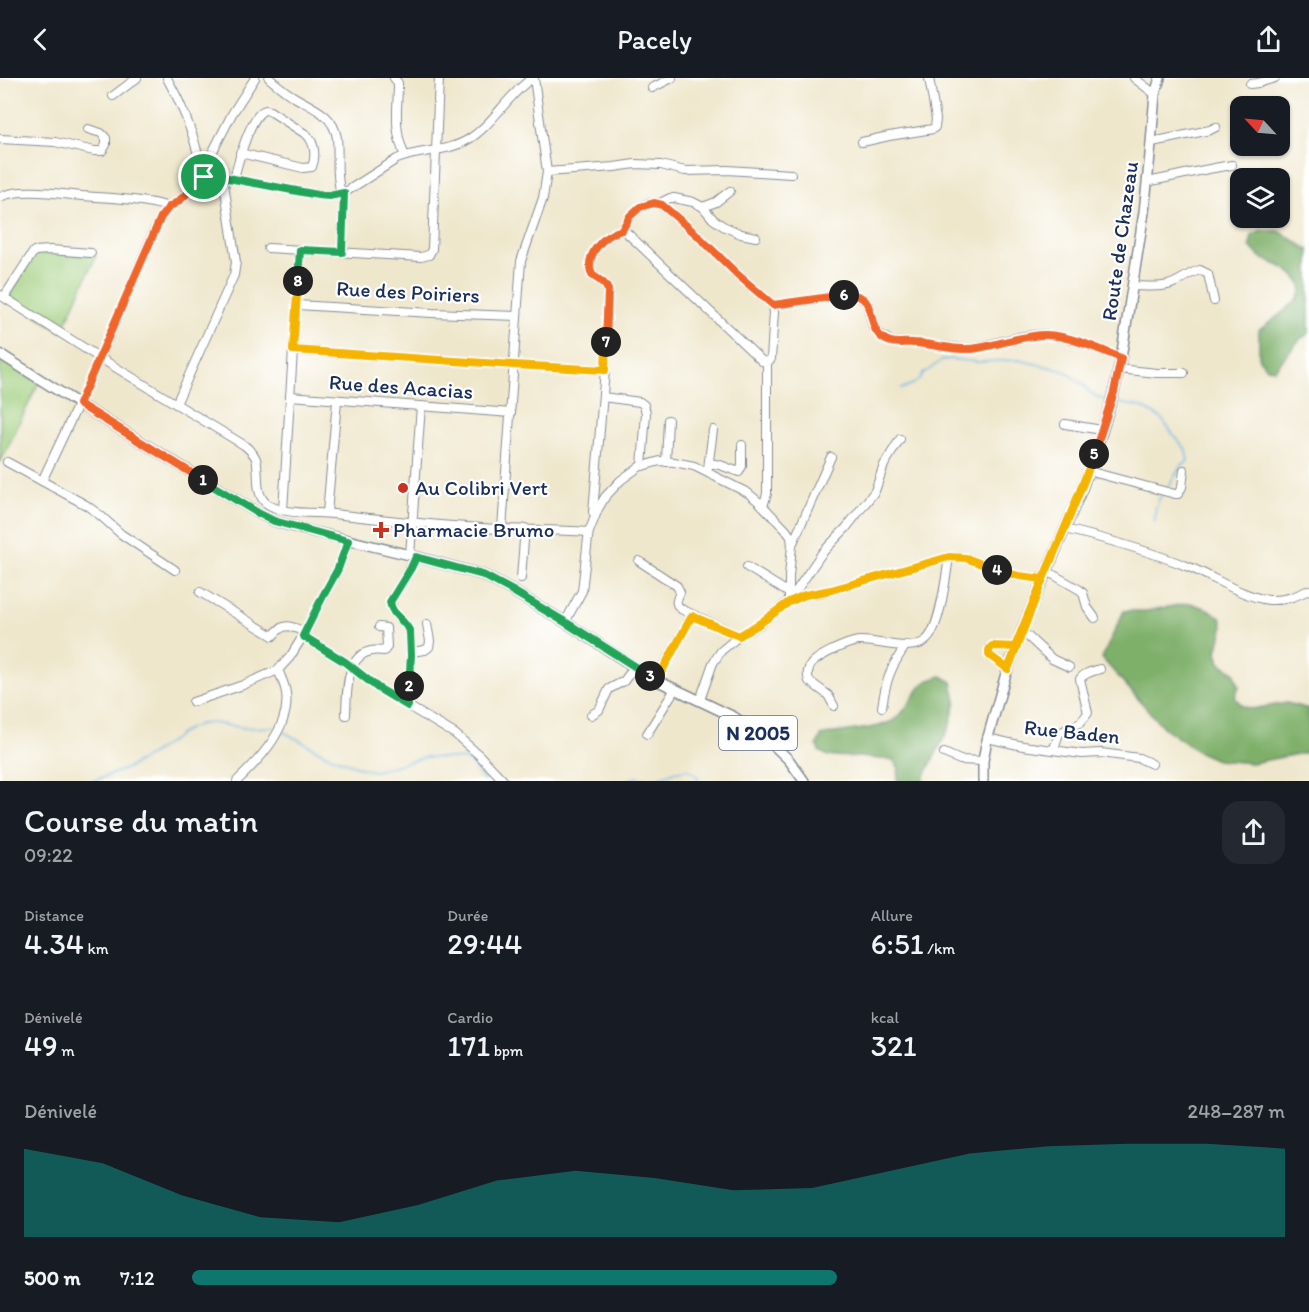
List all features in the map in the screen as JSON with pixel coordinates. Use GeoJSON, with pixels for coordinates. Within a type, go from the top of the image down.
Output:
{"type":"FeatureCollection","features":[{"type":"Feature","properties":{"kind":"main road","name":"Route de Chazeau"},"geometry":{"type":"LineString","coordinates":[[983,781],[983,760],[987,738],[1015,647],[1088,471],[1114,392],[1148,182],[1155,94],[1160,78]]}},
{"type":"Feature","properties":{"kind":"main road","name":"N 2005"},"geometry":{"type":"LineString","coordinates":[[0,354],[274,521],[483,575],[565,622],[634,667],[734,717],[765,737],[789,760],[804,781]]}},
{"type":"Feature","properties":{"kind":"street"},"geometry":{"type":"LineString","coordinates":[[167,78],[189,123],[199,158],[207,163]]}},
{"type":"Feature","properties":{"kind":"street"},"geometry":{"type":"LineString","coordinates":[[269,78],[292,96],[320,111],[332,122],[336,136],[338,184],[343,193],[342,252]]}},
{"type":"Feature","properties":{"kind":"street"},"geometry":{"type":"LineString","coordinates":[[394,78],[398,83],[396,124],[405,156]]}},
{"type":"Feature","properties":{"kind":"street"},"geometry":{"type":"LineString","coordinates":[[268,248],[421,257],[429,255],[432,249],[439,78]]}},
{"type":"Feature","properties":{"kind":"street"},"geometry":{"type":"LineString","coordinates":[[204,177],[223,177],[318,195],[329,196],[343,193],[397,159],[436,151],[468,140],[518,89],[533,78],[547,172],[543,198],[521,261],[502,529]]}},
{"type":"Feature","properties":{"kind":"street"},"geometry":{"type":"LineString","coordinates":[[652,88],[672,78]]}},
{"type":"Feature","properties":{"kind":"street"},"geometry":{"type":"LineString","coordinates":[[862,142],[933,129],[936,119],[929,78]]}},
{"type":"Feature","properties":{"kind":"street"},"geometry":{"type":"LineString","coordinates":[[1134,78],[1155,94]]}},
{"type":"Feature","properties":{"kind":"street"},"geometry":{"type":"LineString","coordinates":[[1250,84],[1275,78]]}},
{"type":"Feature","properties":{"kind":"street"},"geometry":{"type":"LineString","coordinates":[[113,96],[131,79]]}},
{"type":"Feature","properties":{"kind":"street"},"geometry":{"type":"LineString","coordinates":[[42,481],[100,358],[161,217],[169,207],[179,201],[204,177],[207,163],[251,79]]}},
{"type":"Feature","properties":{"kind":"street"},"geometry":{"type":"LineString","coordinates":[[234,179],[240,153],[246,137],[258,115],[266,110],[308,135],[312,140],[314,160],[312,167],[303,168],[240,153]]}},
{"type":"Feature","properties":{"kind":"street"},"geometry":{"type":"LineString","coordinates":[[1152,142],[1216,127]]}},
{"type":"Feature","properties":{"kind":"street"},"geometry":{"type":"LineString","coordinates":[[0,139],[55,142],[102,151],[106,145],[106,138],[101,133],[88,129]]}},
{"type":"Feature","properties":{"kind":"street"},"geometry":{"type":"LineString","coordinates":[[547,172],[635,164],[662,165],[685,171],[727,170],[791,174]]}},
{"type":"Feature","properties":{"kind":"street"},"geometry":{"type":"LineString","coordinates":[[1148,182],[1232,165]]}},
{"type":"Feature","properties":{"kind":"street"},"geometry":{"type":"LineString","coordinates":[[176,404],[234,275],[236,262],[223,177]]}},
{"type":"Feature","properties":{"kind":"street"},"geometry":{"type":"LineString","coordinates":[[703,207],[716,202],[730,191]]}},
{"type":"Feature","properties":{"kind":"street"},"geometry":{"type":"LineString","coordinates":[[0,197],[18,192],[42,193],[126,199],[169,207]]}},
{"type":"Feature","properties":{"kind":"street"},"geometry":{"type":"LineString","coordinates":[[662,205],[662,202],[674,198],[689,201],[703,207],[713,219],[723,226],[741,234],[756,237]]}},
{"type":"Feature","properties":{"kind":"street"},"geometry":{"type":"LineString","coordinates":[[565,622],[582,591],[595,504],[605,370],[608,290],[601,280],[592,275],[590,263],[592,254],[603,240],[622,230],[630,216],[640,207],[654,203],[662,205],[773,305],[771,359],[765,362]]}},
{"type":"Feature","properties":{"kind":"street"},"geometry":{"type":"LineString","coordinates":[[622,230],[765,362],[767,494],[763,506]]}},
{"type":"Feature","properties":{"kind":"street"},"geometry":{"type":"LineString","coordinates":[[283,510],[300,250]]}},
{"type":"Feature","properties":{"kind":"street"},"geometry":{"type":"LineString","coordinates":[[91,253],[34,251],[2,296],[250,449],[256,458],[261,497],[267,504],[283,510],[413,522],[502,529],[589,532]]}},
{"type":"Feature","properties":{"kind":"street"},"geometry":{"type":"LineString","coordinates":[[1132,286],[1167,286],[1200,270],[1208,274],[1214,301]]}},
{"type":"Feature","properties":{"kind":"street"},"geometry":{"type":"LineString","coordinates":[[773,305],[855,295],[865,301],[873,326],[878,333],[892,342],[969,349],[1025,337],[1048,335],[1080,342],[1121,358]]}},
{"type":"Feature","properties":{"kind":"street","name":"Rue des Poiriers"},"geometry":{"type":"LineString","coordinates":[[297,304],[517,316]]}},
{"type":"Feature","properties":{"kind":"street"},"geometry":{"type":"LineString","coordinates":[[293,350],[605,370]]}},
{"type":"Feature","properties":{"kind":"street"},"geometry":{"type":"LineString","coordinates":[[1119,369],[1184,373]]}},
{"type":"Feature","properties":{"kind":"street","name":"Rue des Acacias"},"geometry":{"type":"LineString","coordinates":[[290,396],[511,413]]}},
{"type":"Feature","properties":{"kind":"street"},"geometry":{"type":"LineString","coordinates":[[603,397],[640,402],[644,405],[646,413],[642,466]]}},
{"type":"Feature","properties":{"kind":"street"},"geometry":{"type":"LineString","coordinates":[[327,513],[337,401]]}},
{"type":"Feature","properties":{"kind":"street"},"geometry":{"type":"LineString","coordinates":[[408,706],[411,652],[409,628],[394,614],[390,602],[411,568],[413,556],[413,522],[421,406]]}},
{"type":"Feature","properties":{"kind":"street"},"geometry":{"type":"LineString","coordinates":[[666,462],[668,420]]}},
{"type":"Feature","properties":{"kind":"street"},"geometry":{"type":"LineString","coordinates":[[1065,424],[1102,430]]}},
{"type":"Feature","properties":{"kind":"street"},"geometry":{"type":"LineString","coordinates":[[707,473],[713,430]]}},
{"type":"Feature","properties":{"kind":"street"},"geometry":{"type":"LineString","coordinates":[[700,700],[713,663],[721,651],[739,636],[759,624],[789,597],[874,491],[882,468],[900,439]]}},
{"type":"Feature","properties":{"kind":"street"},"geometry":{"type":"LineString","coordinates":[[709,463],[739,471],[742,466],[742,445]]}},
{"type":"Feature","properties":{"kind":"street"},"geometry":{"type":"LineString","coordinates":[[792,546],[831,457]]}},
{"type":"Feature","properties":{"kind":"street"},"geometry":{"type":"LineString","coordinates":[[589,532],[605,497],[621,480],[642,466],[660,461],[694,466],[748,493],[786,530],[791,537],[792,546],[789,597]]}},
{"type":"Feature","properties":{"kind":"street"},"geometry":{"type":"LineString","coordinates":[[7,462],[86,505],[121,534],[176,570]]}},
{"type":"Feature","properties":{"kind":"street"},"geometry":{"type":"LineString","coordinates":[[1088,471],[1178,494],[1182,487],[1184,470]]}},
{"type":"Feature","properties":{"kind":"street"},"geometry":{"type":"LineString","coordinates":[[521,578],[525,528]]}},
{"type":"Feature","properties":{"kind":"street"},"geometry":{"type":"LineString","coordinates":[[1065,529],[1109,540],[1190,567],[1259,598],[1281,600],[1309,590]]}},
{"type":"Feature","properties":{"kind":"street"},"geometry":{"type":"LineString","coordinates":[[194,702],[278,670],[290,657],[304,634],[338,569],[348,541]]}},
{"type":"Feature","properties":{"kind":"street"},"geometry":{"type":"LineString","coordinates":[[834,706],[828,694],[809,681],[808,670],[813,662],[822,655],[846,644],[861,641],[918,645],[926,641],[934,627],[941,604],[949,557]]}},
{"type":"Feature","properties":{"kind":"street"},"geometry":{"type":"LineString","coordinates":[[747,567],[789,597],[831,590],[949,557],[966,558],[1019,576],[1045,575],[1080,590],[1087,608],[1095,618]]}},
{"type":"Feature","properties":{"kind":"street"},"geometry":{"type":"LineString","coordinates":[[639,561],[677,586],[680,592],[676,600],[677,606],[692,616],[739,636]]}},
{"type":"Feature","properties":{"kind":"street"},"geometry":{"type":"LineString","coordinates":[[200,592],[273,636],[281,627],[286,626],[291,626],[304,634],[378,688],[455,734],[504,781]]}},
{"type":"Feature","properties":{"kind":"street"},"geometry":{"type":"LineString","coordinates":[[657,680],[692,616]]}},
{"type":"Feature","properties":{"kind":"street"},"geometry":{"type":"LineString","coordinates":[[411,652],[425,650],[429,647],[427,624]]}},
{"type":"Feature","properties":{"kind":"street"},"geometry":{"type":"LineString","coordinates":[[346,715],[351,667],[364,652],[386,649],[386,628],[379,627]]}},
{"type":"Feature","properties":{"kind":"street"},"geometry":{"type":"LineString","coordinates":[[1022,631],[1052,659],[1070,667]]}},
{"type":"Feature","properties":{"kind":"street"},"geometry":{"type":"LineString","coordinates":[[882,706],[889,672],[906,645]]}},
{"type":"Feature","properties":{"kind":"street"},"geometry":{"type":"LineString","coordinates":[[1008,669],[989,655],[989,650],[992,646],[1015,647]]}},
{"type":"Feature","properties":{"kind":"street"},"geometry":{"type":"LineString","coordinates":[[591,715],[599,710],[609,689],[624,681],[634,667]]}},
{"type":"Feature","properties":{"kind":"street"},"geometry":{"type":"LineString","coordinates":[[1054,749],[1059,733],[1080,723],[1088,713],[1081,677],[1100,669]]}},
{"type":"Feature","properties":{"kind":"street"},"geometry":{"type":"LineString","coordinates":[[237,781],[267,749],[277,733],[286,709],[286,691],[278,670]]}},
{"type":"Feature","properties":{"kind":"street"},"geometry":{"type":"LineString","coordinates":[[647,734],[675,689]]}},
{"type":"Feature","properties":{"kind":"street","name":"Rue Baden"},"geometry":{"type":"LineString","coordinates":[[987,738],[1023,746],[1082,754],[1101,753],[1139,758],[1152,764]]}},
{"type":"Feature","properties":{"kind":"street"},"geometry":{"type":"LineString","coordinates":[[944,753],[960,760],[983,760]]}},
{"type":"Feature","properties":{"kind":"green space"},"geometry":{"type":"Polygon","coordinates":[[[1263,231],[1279,231],[1309,250],[1309,333],[1299,340],[1275,369],[1267,368],[1259,359],[1259,330],[1294,302],[1302,289],[1292,273],[1261,257],[1250,246],[1252,235],[1263,231]]]}},
{"type":"Feature","properties":{"kind":"green space"},"geometry":{"type":"Polygon","coordinates":[[[45,252],[96,256],[62,332],[8,297],[34,254],[45,252]]]}},
{"type":"Feature","properties":{"kind":"green space"},"geometry":{"type":"Polygon","coordinates":[[[0,354],[40,380],[0,463],[0,354]]]}},
{"type":"Feature","properties":{"kind":"green space"},"geometry":{"type":"Polygon","coordinates":[[[1190,603],[1210,610],[1222,619],[1223,628],[1217,652],[1220,663],[1234,672],[1239,686],[1235,697],[1242,706],[1252,709],[1287,703],[1309,709],[1309,752],[1252,763],[1217,760],[1199,752],[1164,728],[1102,658],[1124,611],[1146,611],[1190,603]]]}},
{"type":"Feature","properties":{"kind":"green space"},"geometry":{"type":"Polygon","coordinates":[[[941,676],[952,682],[956,701],[949,728],[922,781],[897,781],[899,768],[893,760],[828,756],[819,751],[817,745],[821,736],[869,728],[894,720],[903,712],[924,683],[941,676]]]}},
{"type":"Feature","properties":{"kind":"waterway"},"geometry":{"type":"LineString","coordinates":[[901,389],[913,384],[941,361],[948,359],[978,362],[1019,360],[1066,372],[1084,385],[1088,391],[1107,400]]}},
{"type":"Feature","properties":{"kind":"waterway"},"geometry":{"type":"LineString","coordinates":[[1114,402],[1142,407],[1161,418],[1185,448],[1188,460],[1182,465],[1167,488]]}},
{"type":"Feature","properties":{"kind":"waterway"},"geometry":{"type":"LineString","coordinates":[[1155,522],[1156,507],[1162,494]]}},
{"type":"Feature","properties":{"kind":"waterway"},"geometry":{"type":"LineString","coordinates":[[93,781],[128,768],[188,729],[200,724],[212,723],[245,728],[273,727]]}},
{"type":"Feature","properties":{"kind":"waterway"},"geometry":{"type":"LineString","coordinates":[[282,731],[325,754],[364,769],[375,771],[426,757],[462,759],[471,763],[484,781]]}},
{"type":"Feature","properties":{"kind":"waterway"},"geometry":{"type":"LineString","coordinates":[[626,781],[637,777],[651,781],[688,769],[696,775],[699,781]]}},
{"type":"Feature","properties":{"kind":"place","name":"Au Colibri Vert"},"geometry":{"type":"Point","coordinates":[403,488]}},
{"type":"Feature","properties":{"kind":"place","name":"Pharmacie Brumo"},"geometry":{"type":"Point","coordinates":[381,530]}},
{"type":"Feature","properties":{"kind":"route"},"geometry":{"type":"LineString","coordinates":[[204,177],[187,195],[169,207],[161,217],[79,404],[258,513],[274,521],[348,541],[338,569],[303,636],[345,662],[378,688],[408,706],[410,632],[409,628],[394,614],[390,602],[416,557],[483,575],[565,622],[657,680],[692,616],[739,636],[789,602],[805,595],[949,557],[966,558],[1006,573],[1043,579],[1008,669],[988,652],[992,646],[1015,647],[1043,579],[1081,491],[1114,392],[1121,358],[1080,342],[1048,335],[1025,337],[969,349],[892,342],[884,339],[878,333],[873,326],[865,301],[855,295],[773,305],[695,233],[662,205],[654,203],[640,207],[630,216],[622,230],[603,240],[592,254],[590,263],[592,275],[601,280],[608,290],[605,370],[293,350],[300,250],[342,252],[344,193],[329,196],[318,195],[223,177],[204,177]]}}]}
